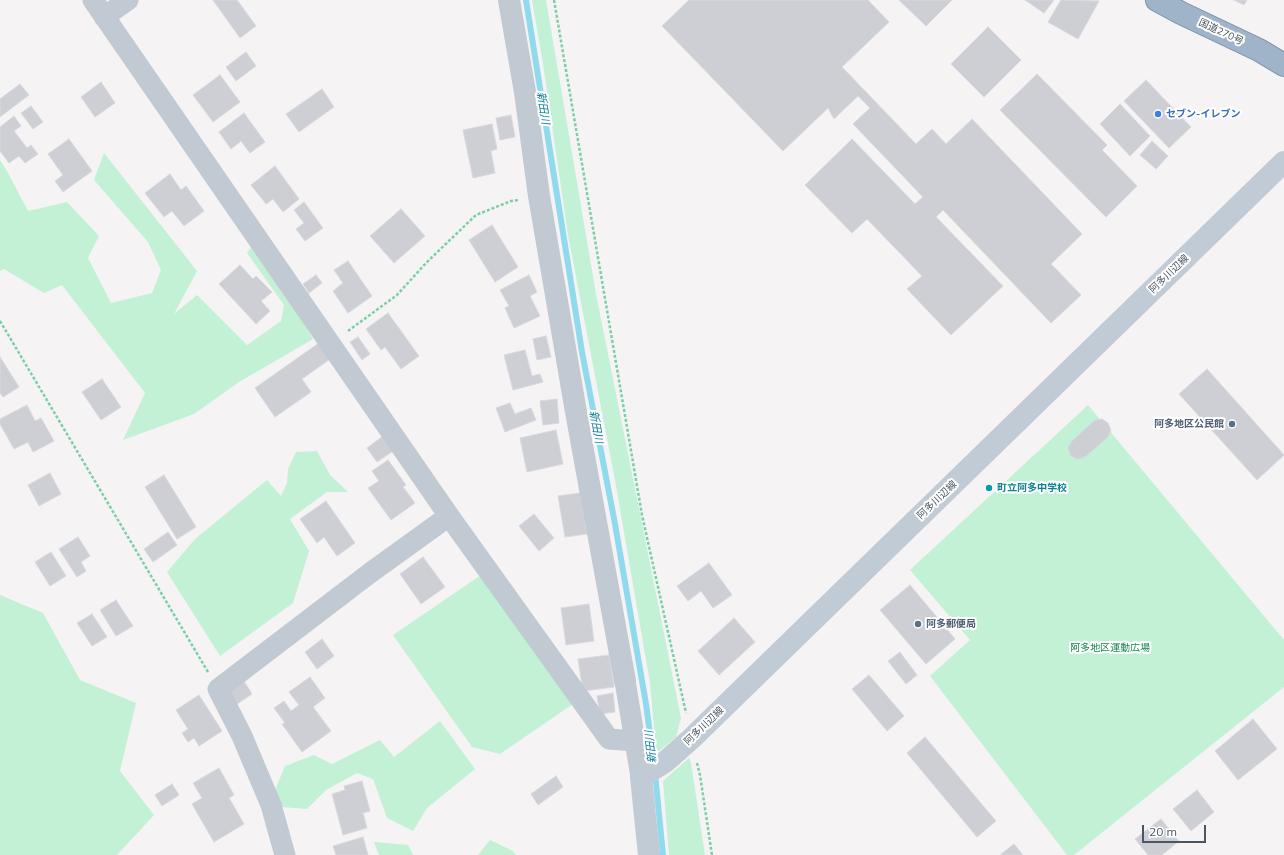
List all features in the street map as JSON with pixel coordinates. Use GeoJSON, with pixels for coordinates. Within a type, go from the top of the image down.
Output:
{"type":"FeatureCollection","features":[{"type":"Feature","properties":{"kind":"highway","name":"国道270号"},"geometry":{"type":"LineString","coordinates":[[1157,0],[1259,50],[1284,65]]}},
{"type":"Feature","properties":{"kind":"main road","name":"阿多川辺線"},"geometry":{"type":"LineString","coordinates":[[650,771],[691,739],[1284,162]]}},
{"type":"Feature","properties":{"kind":"main road"},"geometry":{"type":"LineString","coordinates":[[649,855],[650,771]]}},
{"type":"Feature","properties":{"kind":"street"},"geometry":{"type":"LineString","coordinates":[[128,0],[98,8],[449,516],[609,739],[634,742]]}},
{"type":"Feature","properties":{"kind":"street"},"geometry":{"type":"LineString","coordinates":[[509,0],[525,92],[539,196],[576,412],[625,681],[634,742],[650,771]]}},
{"type":"Feature","properties":{"kind":"street"},"geometry":{"type":"LineString","coordinates":[[285,855],[271,805],[242,736],[218,689],[370,573],[449,516]]}},
{"type":"Feature","properties":{"kind":"path"},"geometry":{"type":"LineString","coordinates":[[554,0],[642,514],[700,775],[712,855]]}},
{"type":"Feature","properties":{"kind":"path"},"geometry":{"type":"LineString","coordinates":[[330,344],[397,295],[426,263],[476,215],[510,201],[539,196]]}},
{"type":"Feature","properties":{"kind":"path"},"geometry":{"type":"LineString","coordinates":[[0,321],[218,689]]}},
{"type":"Feature","properties":{"kind":"green space"},"geometry":{"type":"Polygon","coordinates":[[[532,0],[546,0],[596,294],[681,718],[676,737],[659,751],[656,750],[650,683],[615,480],[568,235],[532,0]]]}},
{"type":"Feature","properties":{"kind":"green space"},"geometry":{"type":"Polygon","coordinates":[[[104,153],[197,271],[174,314],[197,295],[247,345],[281,321],[284,305],[247,253],[253,244],[298,313],[313,339],[239,382],[194,414],[123,440],[145,393],[62,285],[44,293],[4,269],[0,271],[0,160],[28,211],[67,202],[99,236],[88,258],[111,303],[152,293],[161,270],[148,242],[94,180],[104,153]]]}},
{"type":"Feature","properties":{"kind":"green space","name":"阿多地区運動広場"},"geometry":{"type":"Polygon","coordinates":[[[1088,405],[1284,640],[1284,687],[1074,855],[1067,855],[930,676],[970,640],[910,570],[1088,405]]]}},
{"type":"Feature","properties":{"kind":"green space"},"geometry":{"type":"Polygon","coordinates":[[[317,451],[330,475],[348,492],[327,492],[290,519],[309,551],[293,603],[220,656],[167,572],[195,539],[267,480],[281,496],[287,483],[288,469],[296,452],[317,451]]]}},
{"type":"Feature","properties":{"kind":"green space"},"geometry":{"type":"Polygon","coordinates":[[[481,575],[573,704],[500,754],[472,747],[393,635],[481,575]]]}},
{"type":"Feature","properties":{"kind":"green space"},"geometry":{"type":"Polygon","coordinates":[[[0,595],[43,613],[80,680],[136,703],[120,771],[154,815],[117,855],[0,855],[0,595]]]}},
{"type":"Feature","properties":{"kind":"green space"},"geometry":{"type":"Polygon","coordinates":[[[440,721],[475,769],[427,808],[413,831],[387,818],[373,779],[357,773],[326,790],[307,809],[282,807],[275,790],[285,766],[314,755],[332,764],[380,740],[394,757],[440,721]]]}},
{"type":"Feature","properties":{"kind":"green space"},"geometry":{"type":"Polygon","coordinates":[[[689,758],[705,855],[669,855],[663,781],[689,758]]]}},
{"type":"Feature","properties":{"kind":"green space"},"geometry":{"type":"Polygon","coordinates":[[[490,840],[513,851],[516,855],[478,855],[490,840]]]}},
{"type":"Feature","properties":{"kind":"green space"},"geometry":{"type":"Polygon","coordinates":[[[374,842],[408,845],[413,855],[379,855],[374,842]]]}},
{"type":"Feature","properties":{"kind":"building"},"geometry":{"type":"Polygon","coordinates":[[[213,0],[237,0],[256,26],[240,38],[213,0]]]}},
{"type":"Feature","properties":{"kind":"building"},"geometry":{"type":"Polygon","coordinates":[[[689,0],[868,0],[889,22],[842,67],[916,144],[932,129],[946,144],[972,119],[1082,234],[1051,264],[1081,295],[1051,323],[943,210],[936,217],[1003,286],[951,335],[907,289],[922,276],[867,219],[852,233],[805,185],[852,139],[915,204],[923,197],[853,124],[870,108],[858,96],[834,119],[828,108],[783,151],[662,26],[689,0]]]}},
{"type":"Feature","properties":{"kind":"building"},"geometry":{"type":"Polygon","coordinates":[[[899,0],[952,0],[926,26],[899,0]]]}},
{"type":"Feature","properties":{"kind":"building"},"geometry":{"type":"Polygon","coordinates":[[[1025,0],[1054,0],[1044,13],[1025,0]]]}},
{"type":"Feature","properties":{"kind":"building"},"geometry":{"type":"Polygon","coordinates":[[[1061,0],[1099,1],[1078,39],[1048,22],[1061,0]]]}},
{"type":"Feature","properties":{"kind":"building"},"geometry":{"type":"Polygon","coordinates":[[[1234,0],[1247,0],[1244,5],[1234,0]]]}},
{"type":"Feature","properties":{"kind":"building"},"geometry":{"type":"Polygon","coordinates":[[[988,27],[1021,60],[984,97],[951,64],[988,27]]]}},
{"type":"Feature","properties":{"kind":"building"},"geometry":{"type":"Polygon","coordinates":[[[246,52],[256,66],[236,81],[226,67],[246,52]]]}},
{"type":"Feature","properties":{"kind":"building"},"geometry":{"type":"Polygon","coordinates":[[[1037,74],[1107,145],[1102,150],[1137,186],[1106,217],[1000,110],[1037,74]]]}},
{"type":"Feature","properties":{"kind":"building"},"geometry":{"type":"Polygon","coordinates":[[[220,75],[240,102],[213,122],[193,95],[220,75]]]}},
{"type":"Feature","properties":{"kind":"building","name":"セブン-イレブン"},"geometry":{"type":"Polygon","coordinates":[[[1146,80],[1191,127],[1169,148],[1124,101],[1146,80]]]}},
{"type":"Feature","properties":{"kind":"building"},"geometry":{"type":"Polygon","coordinates":[[[101,82],[115,103],[95,117],[81,97],[101,82]]]}},
{"type":"Feature","properties":{"kind":"building"},"geometry":{"type":"Polygon","coordinates":[[[20,84],[29,95],[0,117],[0,99],[20,84]]]}},
{"type":"Feature","properties":{"kind":"building"},"geometry":{"type":"Polygon","coordinates":[[[322,89],[334,107],[299,132],[286,114],[322,89]]]}},
{"type":"Feature","properties":{"kind":"building"},"geometry":{"type":"Polygon","coordinates":[[[1120,104],[1150,136],[1130,156],[1100,124],[1120,104]]]}},
{"type":"Feature","properties":{"kind":"building"},"geometry":{"type":"Polygon","coordinates":[[[31,106],[43,122],[33,129],[21,113],[31,106]]]}},
{"type":"Feature","properties":{"kind":"building"},"geometry":{"type":"Polygon","coordinates":[[[244,113],[265,142],[250,153],[241,141],[231,149],[219,132],[244,113]]]}},
{"type":"Feature","properties":{"kind":"building"},"geometry":{"type":"Polygon","coordinates":[[[511,115],[515,137],[500,140],[496,118],[511,115]]]}},
{"type":"Feature","properties":{"kind":"building"},"geometry":{"type":"Polygon","coordinates":[[[14,116],[21,126],[14,131],[27,148],[31,145],[38,154],[25,163],[19,156],[9,163],[0,151],[0,127],[14,116]]]}},
{"type":"Feature","properties":{"kind":"building"},"geometry":{"type":"Polygon","coordinates":[[[492,124],[497,149],[491,151],[495,173],[473,178],[463,130],[492,124]]]}},
{"type":"Feature","properties":{"kind":"building"},"geometry":{"type":"Polygon","coordinates":[[[69,139],[92,171],[63,192],[55,181],[63,175],[48,154],[69,139]]]}},
{"type":"Feature","properties":{"kind":"building"},"geometry":{"type":"Polygon","coordinates":[[[1152,141],[1168,156],[1156,169],[1140,155],[1152,141]]]}},
{"type":"Feature","properties":{"kind":"building"},"geometry":{"type":"Polygon","coordinates":[[[275,166],[299,199],[283,212],[273,199],[266,204],[251,185],[275,166]]]}},
{"type":"Feature","properties":{"kind":"building"},"geometry":{"type":"Polygon","coordinates":[[[170,174],[181,190],[186,186],[204,211],[184,226],[172,211],[164,217],[145,193],[170,174]]]}},
{"type":"Feature","properties":{"kind":"building"},"geometry":{"type":"Polygon","coordinates":[[[304,202],[323,228],[305,241],[296,229],[304,223],[294,210],[304,202]]]}},
{"type":"Feature","properties":{"kind":"building"},"geometry":{"type":"Polygon","coordinates":[[[401,209],[425,236],[394,263],[370,236],[401,209]]]}},
{"type":"Feature","properties":{"kind":"building"},"geometry":{"type":"Polygon","coordinates":[[[492,225],[518,267],[495,282],[469,240],[492,225]]]}},
{"type":"Feature","properties":{"kind":"building"},"geometry":{"type":"Polygon","coordinates":[[[348,261],[372,296],[348,313],[333,291],[343,283],[334,270],[348,261]]]}},
{"type":"Feature","properties":{"kind":"building"},"geometry":{"type":"Polygon","coordinates":[[[240,265],[253,279],[256,276],[272,292],[261,301],[270,311],[256,324],[219,284],[240,265]]]}},
{"type":"Feature","properties":{"kind":"building"},"geometry":{"type":"Polygon","coordinates":[[[316,275],[322,283],[309,293],[303,284],[316,275]]]}},
{"type":"Feature","properties":{"kind":"building"},"geometry":{"type":"Polygon","coordinates":[[[529,275],[537,292],[530,296],[540,316],[514,328],[505,308],[509,306],[500,290],[529,275]]]}},
{"type":"Feature","properties":{"kind":"building"},"geometry":{"type":"Polygon","coordinates":[[[388,313],[419,356],[401,369],[385,347],[381,350],[366,329],[388,313]]]}},
{"type":"Feature","properties":{"kind":"building"},"geometry":{"type":"Polygon","coordinates":[[[546,336],[551,357],[537,360],[533,339],[546,336]]]}},
{"type":"Feature","properties":{"kind":"building"},"geometry":{"type":"Polygon","coordinates":[[[358,337],[370,354],[362,360],[350,342],[358,337]]]}},
{"type":"Feature","properties":{"kind":"building"},"geometry":{"type":"Polygon","coordinates":[[[319,343],[330,359],[302,379],[311,392],[275,417],[255,388],[319,343]]]}},
{"type":"Feature","properties":{"kind":"building"},"geometry":{"type":"Polygon","coordinates":[[[525,350],[532,376],[540,374],[543,382],[513,390],[504,355],[525,350]]]}},
{"type":"Feature","properties":{"kind":"building"},"geometry":{"type":"Polygon","coordinates":[[[0,357],[19,387],[3,397],[0,393],[0,357]]]}},
{"type":"Feature","properties":{"kind":"building","name":"阿多地区公民館"},"geometry":{"type":"Polygon","coordinates":[[[1207,369],[1284,455],[1257,480],[1179,394],[1207,369]]]}},
{"type":"Feature","properties":{"kind":"building"},"geometry":{"type":"Polygon","coordinates":[[[102,379],[121,407],[101,420],[82,392],[102,379]]]}},
{"type":"Feature","properties":{"kind":"building"},"geometry":{"type":"Polygon","coordinates":[[[557,399],[559,423],[543,425],[540,401],[557,399]]]}},
{"type":"Feature","properties":{"kind":"building"},"geometry":{"type":"Polygon","coordinates":[[[510,403],[515,414],[531,408],[536,420],[505,432],[496,408],[510,403]]]}},
{"type":"Feature","properties":{"kind":"building"},"geometry":{"type":"Polygon","coordinates":[[[27,405],[35,421],[41,418],[54,441],[33,452],[28,442],[14,449],[0,424],[0,419],[27,405]]]}},
{"type":"Feature","properties":{"kind":"building"},"geometry":{"type":"Polygon","coordinates":[[[1102,419],[1108,423],[1111,430],[1108,437],[1085,457],[1077,459],[1071,456],[1068,448],[1072,441],[1094,421],[1102,419]]]}},
{"type":"Feature","properties":{"kind":"building"},"geometry":{"type":"Polygon","coordinates":[[[556,430],[563,464],[527,472],[520,438],[556,430]]]}},
{"type":"Feature","properties":{"kind":"building"},"geometry":{"type":"Polygon","coordinates":[[[383,436],[393,451],[377,462],[367,448],[383,436]]]}},
{"type":"Feature","properties":{"kind":"building"},"geometry":{"type":"Polygon","coordinates":[[[388,460],[406,485],[403,487],[415,503],[391,520],[368,488],[379,481],[372,471],[388,460]]]}},
{"type":"Feature","properties":{"kind":"building"},"geometry":{"type":"Polygon","coordinates":[[[50,473],[61,494],[39,506],[28,485],[50,473]]]}},
{"type":"Feature","properties":{"kind":"building"},"geometry":{"type":"Polygon","coordinates":[[[164,475],[196,527],[177,539],[145,487],[164,475]]]}},
{"type":"Feature","properties":{"kind":"building"},"geometry":{"type":"Polygon","coordinates":[[[580,493],[587,534],[565,537],[558,496],[580,493]]]}},
{"type":"Feature","properties":{"kind":"building"},"geometry":{"type":"Polygon","coordinates":[[[326,501],[355,543],[337,556],[324,537],[317,543],[300,519],[326,501]]]}},
{"type":"Feature","properties":{"kind":"building"},"geometry":{"type":"Polygon","coordinates":[[[534,514],[554,538],[539,551],[519,526],[534,514]]]}},
{"type":"Feature","properties":{"kind":"building"},"geometry":{"type":"Polygon","coordinates":[[[168,532],[177,545],[153,562],[144,549],[168,532]]]}},
{"type":"Feature","properties":{"kind":"building"},"geometry":{"type":"Polygon","coordinates":[[[78,537],[90,556],[81,562],[86,571],[77,577],[59,549],[78,537]]]}},
{"type":"Feature","properties":{"kind":"building"},"geometry":{"type":"Polygon","coordinates":[[[51,552],[66,576],[50,586],[35,562],[51,552]]]}},
{"type":"Feature","properties":{"kind":"building"},"geometry":{"type":"Polygon","coordinates":[[[423,557],[445,587],[421,604],[400,574],[423,557]]]}},
{"type":"Feature","properties":{"kind":"building"},"geometry":{"type":"Polygon","coordinates":[[[709,563],[732,595],[713,608],[701,591],[688,601],[677,586],[709,563]]]}},
{"type":"Feature","properties":{"kind":"building","name":"阿多郵便局"},"geometry":{"type":"Polygon","coordinates":[[[910,585],[955,639],[926,664],[880,610],[910,585]]]}},
{"type":"Feature","properties":{"kind":"building"},"geometry":{"type":"Polygon","coordinates":[[[116,600],[133,626],[116,636],[100,610],[116,600]]]}},
{"type":"Feature","properties":{"kind":"building"},"geometry":{"type":"Polygon","coordinates":[[[589,604],[594,641],[566,645],[561,608],[589,604]]]}},
{"type":"Feature","properties":{"kind":"building"},"geometry":{"type":"Polygon","coordinates":[[[92,614],[107,637],[92,646],[77,623],[92,614]]]}},
{"type":"Feature","properties":{"kind":"building"},"geometry":{"type":"Polygon","coordinates":[[[734,618],[755,642],[719,675],[698,651],[734,618]]]}},
{"type":"Feature","properties":{"kind":"building"},"geometry":{"type":"Polygon","coordinates":[[[322,639],[334,656],[317,669],[305,652],[322,639]]]}},
{"type":"Feature","properties":{"kind":"building"},"geometry":{"type":"Polygon","coordinates":[[[900,652],[917,675],[906,684],[888,661],[900,652]]]}},
{"type":"Feature","properties":{"kind":"building"},"geometry":{"type":"Polygon","coordinates":[[[609,655],[614,687],[583,691],[578,659],[609,655]]]}},
{"type":"Feature","properties":{"kind":"building"},"geometry":{"type":"Polygon","coordinates":[[[869,675],[904,716],[887,731],[852,689],[869,675]]]}},
{"type":"Feature","properties":{"kind":"building"},"geometry":{"type":"Polygon","coordinates":[[[310,677],[325,698],[313,707],[331,731],[302,752],[282,724],[285,723],[274,708],[284,701],[291,711],[299,705],[289,692],[310,677]]]}},
{"type":"Feature","properties":{"kind":"building"},"geometry":{"type":"Polygon","coordinates":[[[244,681],[252,694],[234,706],[225,693],[244,681]]]}},
{"type":"Feature","properties":{"kind":"building"},"geometry":{"type":"Polygon","coordinates":[[[613,693],[615,712],[600,714],[597,696],[613,693]]]}},
{"type":"Feature","properties":{"kind":"building"},"geometry":{"type":"Polygon","coordinates":[[[199,695],[222,731],[199,746],[194,738],[188,742],[182,733],[188,729],[176,710],[199,695]]]}},
{"type":"Feature","properties":{"kind":"building"},"geometry":{"type":"Polygon","coordinates":[[[1253,719],[1277,749],[1238,780],[1215,751],[1253,719]]]}},
{"type":"Feature","properties":{"kind":"building"},"geometry":{"type":"Polygon","coordinates":[[[925,737],[996,821],[977,837],[907,753],[925,737]]]}},
{"type":"Feature","properties":{"kind":"building"},"geometry":{"type":"Polygon","coordinates":[[[219,768],[234,795],[229,798],[244,824],[214,842],[192,804],[202,798],[193,783],[219,768]]]}},
{"type":"Feature","properties":{"kind":"building"},"geometry":{"type":"Polygon","coordinates":[[[556,776],[563,787],[538,805],[531,794],[556,776]]]}},
{"type":"Feature","properties":{"kind":"building"},"geometry":{"type":"Polygon","coordinates":[[[362,781],[370,811],[363,813],[367,828],[343,835],[332,794],[345,790],[344,786],[362,781]]]}},
{"type":"Feature","properties":{"kind":"building"},"geometry":{"type":"Polygon","coordinates":[[[172,784],[179,795],[162,806],[155,795],[172,784]]]}},
{"type":"Feature","properties":{"kind":"building"},"geometry":{"type":"Polygon","coordinates":[[[1197,790],[1214,812],[1191,831],[1173,809],[1197,790]]]}},
{"type":"Feature","properties":{"kind":"building"},"geometry":{"type":"Polygon","coordinates":[[[1161,819],[1179,841],[1162,855],[1148,855],[1135,839],[1161,819]]]}},
{"type":"Feature","properties":{"kind":"building"},"geometry":{"type":"Polygon","coordinates":[[[363,837],[368,855],[336,855],[333,846],[363,837]]]}},
{"type":"Feature","properties":{"kind":"building"},"geometry":{"type":"Polygon","coordinates":[[[1014,844],[1023,855],[1000,855],[1014,844]]]}},
{"type":"Feature","properties":{"kind":"waterway","name":"新田川"},"geometry":{"type":"LineString","coordinates":[[526,0],[582,352],[615,524],[646,704],[654,764]]}},
{"type":"Feature","properties":{"kind":"waterway","name":"新田川"},"geometry":{"type":"LineString","coordinates":[[655,773],[663,855]]}},
{"type":"Feature","properties":{"kind":"place","name":"セブン-イレブン"},"geometry":{"type":"Point","coordinates":[1158,114]}},
{"type":"Feature","properties":{"kind":"place","name":"阿多地区公民館"},"geometry":{"type":"Point","coordinates":[1232,424]}},
{"type":"Feature","properties":{"kind":"place","name":"町立阿多中学校"},"geometry":{"type":"Point","coordinates":[989,488]}},
{"type":"Feature","properties":{"kind":"place","name":"阿多郵便局"},"geometry":{"type":"Point","coordinates":[918,624]}}]}
